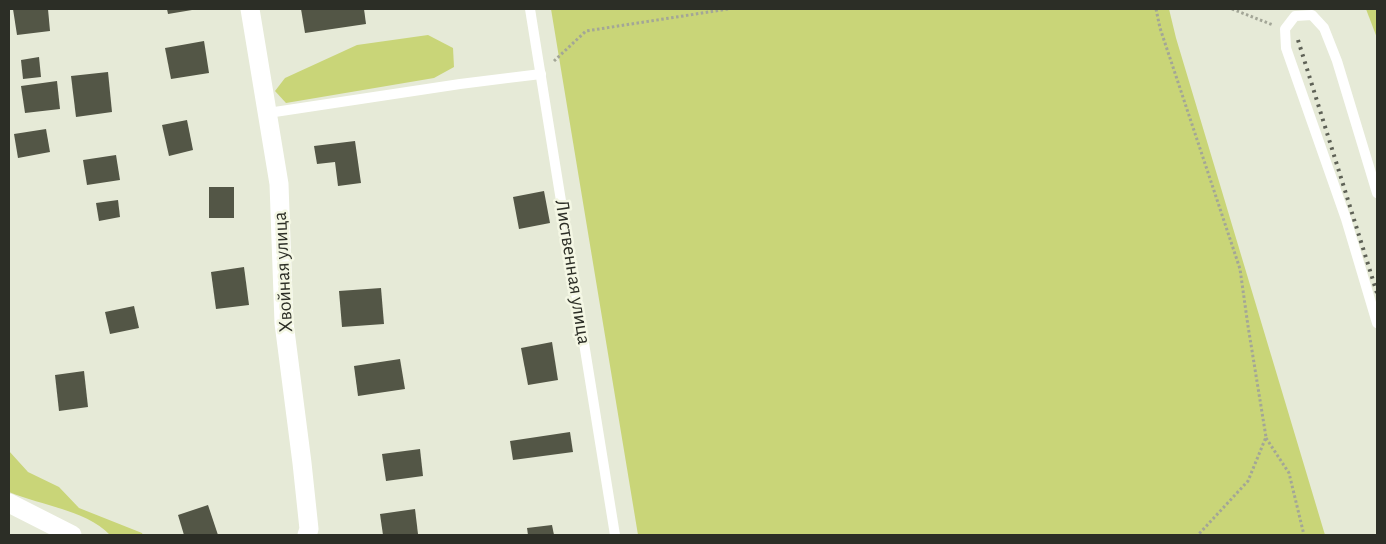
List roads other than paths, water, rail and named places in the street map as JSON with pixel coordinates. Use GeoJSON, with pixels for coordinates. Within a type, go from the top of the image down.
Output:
{"type":"FeatureCollection","features":[{"type":"Feature","properties":{"kind":"street","name":"Хвойная улица"},"geometry":{"type":"LineString","coordinates":[[250,9],[279,184],[284,323],[302,463],[308,535]]}},
{"type":"Feature","properties":{"kind":"street"},"geometry":{"type":"LineString","coordinates":[[9,503],[72,535]]}},
{"type":"Feature","properties":{"kind":"lane","name":"Лиственная улица"},"geometry":{"type":"LineString","coordinates":[[530,9],[615,535]]}},
{"type":"Feature","properties":{"kind":"lane"},"geometry":{"type":"LineString","coordinates":[[1377,193],[1337,61],[1324,28],[1312,14],[1295,16],[1285,29],[1286,48],[1346,219],[1377,323]]}},
{"type":"Feature","properties":{"kind":"lane"},"geometry":{"type":"LineString","coordinates":[[268,113],[450,85],[541,74]]}},
{"type":"Feature","properties":{"kind":"railway"},"geometry":{"type":"LineString","coordinates":[[1298,40],[1377,293]]}}]}
